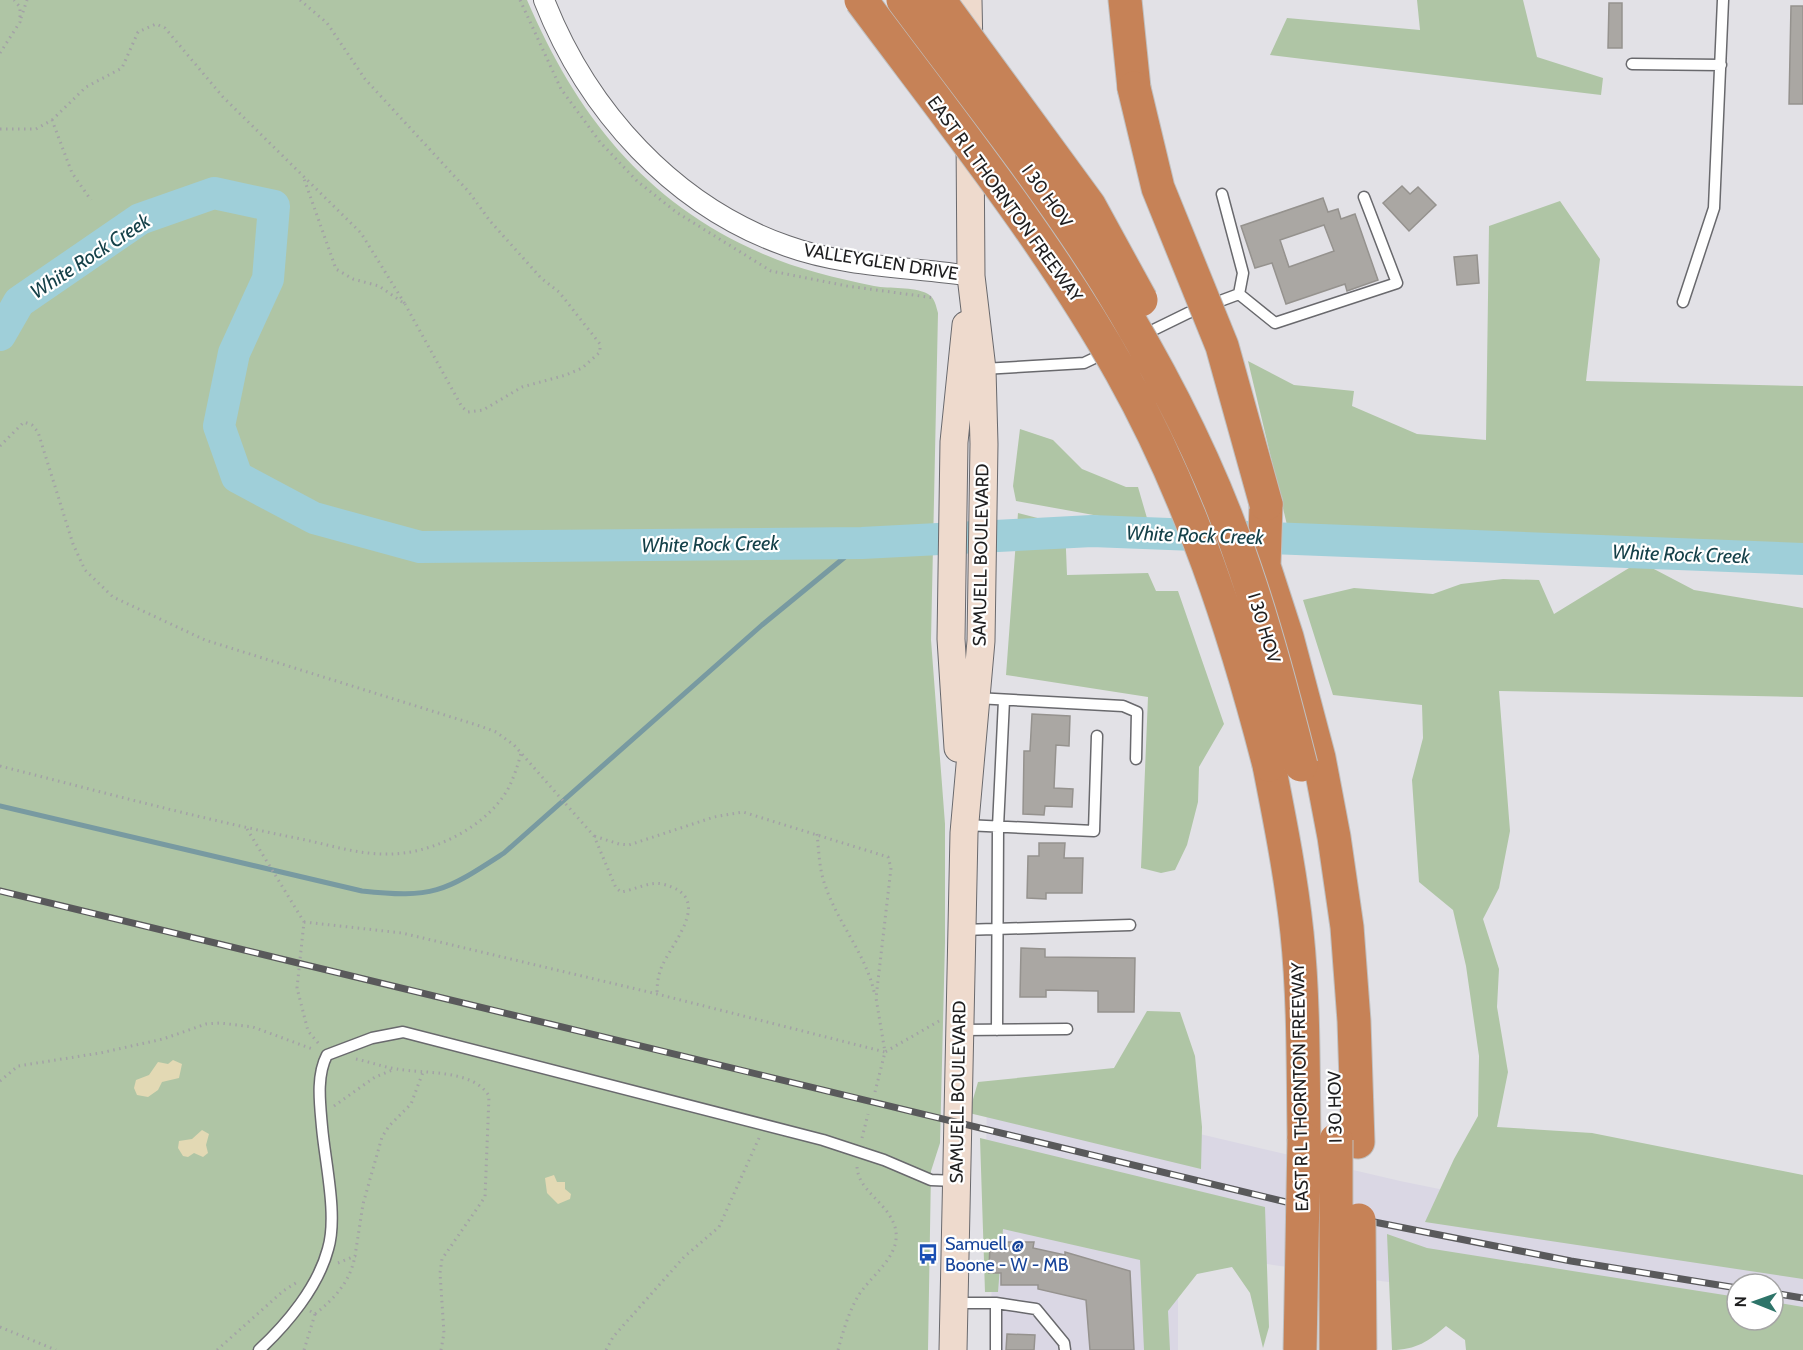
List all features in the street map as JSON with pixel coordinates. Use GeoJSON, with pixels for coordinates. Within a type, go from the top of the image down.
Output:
{"type":"FeatureCollection","features":[{"type":"Feature","properties":{"kind":"highway","name":"EAST R L THORNTON FREEWAY"},"geometry":{"type":"LineString","coordinates":[[861,0],[1040,241],[1121,372],[1153,434],[1213,574],[1242,661],[1269,765],[1284,840],[1296,932],[1303,1019],[1304,1139],[1300,1350]]}},
{"type":"Feature","properties":{"kind":"highway","name":"I 30 HOV"},"geometry":{"type":"LineString","coordinates":[[903,0],[1066,222],[1145,348],[1214,487],[1244,566],[1310,761]]}},
{"type":"Feature","properties":{"kind":"highway"},"geometry":{"type":"LineString","coordinates":[[939,0],[1089,205],[1197,408],[1264,566],[1287,637],[1310,761],[1334,837],[1347,927],[1354,1021],[1347,1141],[1360,1350]]}},
{"type":"Feature","properties":{"kind":"highway"},"geometry":{"type":"LineString","coordinates":[[1125,0],[1134,88],[1158,188],[1204,298],[1234,387],[1266,504],[1264,566]]}},
{"type":"Feature","properties":{"kind":"highway","name":"I 30 HOV"},"geometry":{"type":"LineString","coordinates":[[1336,1350],[1347,1141]]}},
{"type":"Feature","properties":{"kind":"main road","name":"SAMUELL BOULEVARD"},"geometry":{"type":"LineString","coordinates":[[953,1350],[964,829],[981,641],[984,444],[982,369],[971,276],[968,0]]}},
{"type":"Feature","properties":{"kind":"main road","name":"SAMUELL BOULEVARD"},"geometry":{"type":"LineString","coordinates":[[964,829],[951,639],[954,442],[971,276]]}},
{"type":"Feature","properties":{"kind":"street","name":"VALLEYGLEN DRIVE"},"geometry":{"type":"LineString","coordinates":[[544,0],[557,32],[607,115],[636,148],[709,206],[746,228],[787,246],[827,257],[971,276]]}},
{"type":"Feature","properties":{"kind":"lane"},"geometry":{"type":"LineString","coordinates":[[1683,302],[1714,208],[1723,0]]}},
{"type":"Feature","properties":{"kind":"lane"},"geometry":{"type":"LineString","coordinates":[[1632,64],[1721,65]]}},
{"type":"Feature","properties":{"kind":"lane"},"geometry":{"type":"LineString","coordinates":[[1222,194],[1243,273],[1239,294]]}},
{"type":"Feature","properties":{"kind":"lane"},"geometry":{"type":"LineString","coordinates":[[1239,294],[1275,323],[1397,283],[1364,197]]}},
{"type":"Feature","properties":{"kind":"lane"},"geometry":{"type":"LineString","coordinates":[[982,369],[1084,363],[1188,313],[1239,294]]}},
{"type":"Feature","properties":{"kind":"lane"},"geometry":{"type":"LineString","coordinates":[[976,698],[1123,706],[1137,712],[1136,759]]}},
{"type":"Feature","properties":{"kind":"lane"},"geometry":{"type":"LineString","coordinates":[[997,1030],[998,827],[1004,700]]}},
{"type":"Feature","properties":{"kind":"lane"},"geometry":{"type":"LineString","coordinates":[[964,829],[998,827],[1094,831],[1097,736]]}},
{"type":"Feature","properties":{"kind":"lane"},"geometry":{"type":"LineString","coordinates":[[962,930],[1130,925]]}},
{"type":"Feature","properties":{"kind":"lane"},"geometry":{"type":"LineString","coordinates":[[960,1020],[997,1030],[1067,1029]]}},
{"type":"Feature","properties":{"kind":"lane"},"geometry":{"type":"LineString","coordinates":[[259,1350],[271,1339],[320,1271],[328,1248],[331,1223],[321,1116],[320,1078],[327,1055],[372,1038],[403,1032],[765,1125],[858,1152],[931,1180],[956,1181]]}},
{"type":"Feature","properties":{"kind":"lane"},"geometry":{"type":"LineString","coordinates":[[954,1303],[996,1303],[1036,1309],[1064,1343],[1065,1350]]}},
{"type":"Feature","properties":{"kind":"lane"},"geometry":{"type":"LineString","coordinates":[[996,1303],[996,1350]]}},
{"type":"Feature","properties":{"kind":"path"},"geometry":{"type":"LineString","coordinates":[[14,0],[20,6],[20,21]]}},
{"type":"Feature","properties":{"kind":"path"},"geometry":{"type":"LineString","coordinates":[[0,53],[20,21],[27,0]]}},
{"type":"Feature","properties":{"kind":"path"},"geometry":{"type":"LineString","coordinates":[[0,129],[15,131],[36,129],[52,120],[86,87],[122,68],[138,32],[156,24],[172,35],[223,97],[361,233],[405,304],[462,407],[468,412],[483,410],[522,387],[566,375],[582,368],[600,352],[600,344],[559,292],[541,278],[490,221],[469,192],[365,79],[327,23],[300,0]]}},
{"type":"Feature","properties":{"kind":"path"},"geometry":{"type":"LineString","coordinates":[[52,120],[72,173],[91,200]]}},
{"type":"Feature","properties":{"kind":"path"},"geometry":{"type":"LineString","coordinates":[[303,176],[336,268],[353,279],[380,286],[405,304]]}},
{"type":"Feature","properties":{"kind":"path"},"geometry":{"type":"LineString","coordinates":[[0,446],[24,422],[32,425],[38,432],[73,544],[85,570],[113,597],[205,640],[496,732],[521,753],[594,836],[605,867],[616,888],[621,892],[661,884],[681,893],[687,900],[690,910],[687,921],[662,966],[657,980],[657,994]]}},
{"type":"Feature","properties":{"kind":"path"},"geometry":{"type":"LineString","coordinates":[[0,766],[247,829],[375,854],[404,853],[428,847],[452,837],[489,812],[509,787],[521,753]]}},
{"type":"Feature","properties":{"kind":"path"},"geometry":{"type":"LineString","coordinates":[[594,836],[619,844],[629,844],[714,817],[743,812],[885,855],[890,861],[881,969],[876,998]]}},
{"type":"Feature","properties":{"kind":"path"},"geometry":{"type":"LineString","coordinates":[[247,829],[304,922],[297,988],[308,1031],[327,1055]]}},
{"type":"Feature","properties":{"kind":"path"},"geometry":{"type":"LineString","coordinates":[[817,834],[825,885],[856,946],[876,998],[885,1052],[874,1092]]}},
{"type":"Feature","properties":{"kind":"path"},"geometry":{"type":"LineString","coordinates":[[304,922],[402,933],[885,1052],[960,1020]]}},
{"type":"Feature","properties":{"kind":"path"},"geometry":{"type":"LineString","coordinates":[[0,1081],[18,1066],[100,1053],[163,1039],[206,1024],[220,1023],[253,1027],[327,1055],[470,1081],[485,1090],[489,1096],[485,1197],[442,1259],[440,1272],[444,1333],[441,1350]]}},
{"type":"Feature","properties":{"kind":"path"},"geometry":{"type":"LineString","coordinates":[[321,1116],[375,1077],[396,1069]]}},
{"type":"Feature","properties":{"kind":"path"},"geometry":{"type":"LineString","coordinates":[[304,1350],[315,1314],[345,1284],[355,1256],[363,1204],[382,1137],[389,1126],[411,1104],[423,1072]]}},
{"type":"Feature","properties":{"kind":"path"},"geometry":{"type":"LineString","coordinates":[[838,1350],[847,1320],[858,1296],[888,1259],[896,1236],[890,1216],[882,1203],[862,1184],[857,1173],[858,1152],[868,1114]]}},
{"type":"Feature","properties":{"kind":"path"},"geometry":{"type":"LineString","coordinates":[[606,1350],[613,1338],[684,1257],[719,1227],[765,1125]]}},
{"type":"Feature","properties":{"kind":"path"},"geometry":{"type":"LineString","coordinates":[[218,1350],[283,1291],[320,1271],[355,1256]]}},
{"type":"Feature","properties":{"kind":"path"},"geometry":{"type":"LineString","coordinates":[[298,1303],[315,1314]]}},
{"type":"Feature","properties":{"kind":"path"},"geometry":{"type":"LineString","coordinates":[[0,1328],[56,1350]]}},
{"type":"Feature","properties":{"kind":"shaded area"},"geometry":{"type":"Polygon","coordinates":[[[987,1084],[1400,1181],[1523,1206],[1783,1272],[1725,1272],[1725,1325],[1381,1281],[1213,1256],[1178,1245],[1178,1350],[990,1350],[994,1198],[986,1175],[987,1084]]]}},
{"type":"Feature","properties":{"kind":"shaded area"},"geometry":{"type":"Polygon","coordinates":[[[1785,1272],[1803,1277],[1803,1335],[1780,1332],[1785,1332],[1785,1272]]]}},
{"type":"Feature","properties":{"kind":"green space"},"geometry":{"type":"Polygon","coordinates":[[[0,0],[527,0],[546,42],[592,117],[618,150],[648,181],[682,208],[719,232],[788,264],[874,286],[922,291],[935,302],[938,313],[931,640],[945,824],[945,942],[940,1143],[931,1171],[928,1350],[0,1350],[0,0]]]}},
{"type":"Feature","properties":{"kind":"green space"},"geometry":{"type":"Polygon","coordinates":[[[1417,0],[1523,0],[1537,57],[1603,78],[1601,95],[1270,55],[1287,18],[1420,30],[1417,0]]]}},
{"type":"Feature","properties":{"kind":"green space"},"geometry":{"type":"Polygon","coordinates":[[[1560,201],[1600,259],[1586,381],[1803,386],[1803,544],[1287,525],[1248,361],[1294,385],[1354,391],[1352,406],[1417,434],[1486,440],[1489,226],[1560,201]]]}},
{"type":"Feature","properties":{"kind":"green space"},"geometry":{"type":"Polygon","coordinates":[[[1020,429],[1053,440],[1082,469],[1126,487],[1138,487],[1149,525],[1016,501],[1013,486],[1020,429]]]}},
{"type":"Feature","properties":{"kind":"green space"},"geometry":{"type":"Polygon","coordinates":[[[1018,513],[1065,525],[1067,575],[1148,573],[1156,591],[1178,591],[1224,724],[1199,767],[1198,802],[1187,845],[1175,870],[1161,873],[1141,868],[1148,697],[1006,675],[1018,513]]]}},
{"type":"Feature","properties":{"kind":"green space"},"geometry":{"type":"Polygon","coordinates":[[[1629,568],[1652,568],[1694,590],[1803,608],[1803,697],[1499,691],[1510,831],[1499,888],[1483,919],[1499,969],[1497,1007],[1508,1072],[1497,1127],[1592,1133],[1803,1175],[1803,1279],[1785,1276],[1785,1272],[1757,1272],[1425,1222],[1454,1159],[1478,1116],[1479,1056],[1466,966],[1453,910],[1419,882],[1412,780],[1423,738],[1422,705],[1333,695],[1303,600],[1354,588],[1433,594],[1461,584],[1503,579],[1539,580],[1554,614],[1629,568]]]}},
{"type":"Feature","properties":{"kind":"green space"},"geometry":{"type":"Polygon","coordinates":[[[1147,1011],[1180,1012],[1195,1056],[1202,1127],[1201,1169],[969,1113],[978,1082],[1114,1068],[1147,1011]]]}},
{"type":"Feature","properties":{"kind":"green space"},"geometry":{"type":"Polygon","coordinates":[[[980,1138],[1265,1207],[1269,1327],[1263,1348],[1250,1293],[1232,1267],[1197,1274],[1168,1311],[1170,1350],[1144,1350],[1140,1260],[1003,1229],[998,1292],[985,1292],[980,1138]]]}},
{"type":"Feature","properties":{"kind":"green space"},"geometry":{"type":"Polygon","coordinates":[[[1387,1234],[1427,1248],[1725,1295],[1725,1332],[1785,1332],[1785,1304],[1803,1307],[1803,1350],[1466,1350],[1465,1340],[1446,1326],[1422,1344],[1392,1350],[1387,1234]]]}},
{"type":"Feature","properties":{"kind":"sand"},"geometry":{"type":"Polygon","coordinates":[[[173,1060],[182,1064],[179,1078],[162,1082],[158,1090],[148,1097],[137,1095],[134,1088],[136,1080],[149,1075],[158,1062],[168,1064],[173,1060]]]}},
{"type":"Feature","properties":{"kind":"sand"},"geometry":{"type":"Polygon","coordinates":[[[202,1130],[209,1134],[206,1145],[208,1153],[203,1157],[194,1153],[188,1157],[183,1156],[178,1148],[179,1141],[192,1139],[202,1130]]]}},
{"type":"Feature","properties":{"kind":"sand"},"geometry":{"type":"Polygon","coordinates":[[[554,1175],[557,1182],[565,1182],[565,1189],[571,1194],[570,1199],[558,1204],[547,1193],[545,1178],[554,1175]]]}},
{"type":"Feature","properties":{"kind":"building"},"geometry":{"type":"Polygon","coordinates":[[[1609,3],[1622,3],[1622,48],[1608,48],[1609,3]]]}},
{"type":"Feature","properties":{"kind":"building"},"geometry":{"type":"Polygon","coordinates":[[[1791,6],[1803,6],[1803,104],[1789,104],[1791,6]]]}},
{"type":"Feature","properties":{"kind":"building"},"geometry":{"type":"Polygon","coordinates":[[[1402,186],[1410,194],[1418,187],[1436,205],[1409,231],[1383,203],[1402,186]]]}},
{"type":"Feature","properties":{"kind":"building"},"geometry":{"type":"Polygon","coordinates":[[[1323,198],[1328,212],[1338,209],[1341,219],[1355,214],[1378,280],[1347,291],[1345,284],[1286,304],[1272,263],[1255,268],[1241,226],[1323,198]],[[1324,225],[1280,240],[1289,267],[1334,251],[1324,225]]]}},
{"type":"Feature","properties":{"kind":"building"},"geometry":{"type":"Polygon","coordinates":[[[1477,255],[1479,283],[1457,285],[1454,257],[1477,255]]]}},
{"type":"Feature","properties":{"kind":"building"},"geometry":{"type":"Polygon","coordinates":[[[1032,714],[1070,716],[1069,746],[1056,745],[1054,788],[1073,789],[1072,807],[1045,806],[1044,815],[1023,814],[1024,751],[1030,751],[1032,714]]]}},
{"type":"Feature","properties":{"kind":"building"},"geometry":{"type":"Polygon","coordinates":[[[1039,843],[1065,843],[1064,858],[1083,858],[1082,893],[1046,893],[1046,899],[1027,898],[1028,856],[1039,856],[1039,843]]]}},
{"type":"Feature","properties":{"kind":"building"},"geometry":{"type":"Polygon","coordinates":[[[1021,948],[1045,949],[1045,957],[1135,958],[1134,1012],[1098,1012],[1098,991],[1046,990],[1046,997],[1020,997],[1021,948]]]}},
{"type":"Feature","properties":{"kind":"building"},"geometry":{"type":"Polygon","coordinates":[[[990,1242],[1034,1242],[1033,1248],[1065,1255],[1065,1252],[1130,1271],[1134,1350],[1090,1350],[1086,1300],[1038,1289],[1038,1285],[1001,1285],[1001,1273],[989,1273],[990,1242]]]}},
{"type":"Feature","properties":{"kind":"building"},"geometry":{"type":"Polygon","coordinates":[[[1007,1334],[1035,1335],[1034,1350],[1006,1350],[1007,1334]]]}},
{"type":"Feature","properties":{"kind":"waterway","name":"White Rock Creek"},"geometry":{"type":"LineString","coordinates":[[0,335],[19,302],[140,219],[214,193],[274,206],[268,279],[234,353],[219,426],[237,477],[314,518],[420,547],[862,543],[1092,531],[1803,559]]}},
{"type":"Feature","properties":{"kind":"waterway"},"geometry":{"type":"LineString","coordinates":[[0,806],[362,891],[407,894],[438,889],[467,876],[504,853],[762,625],[862,543]]}},
{"type":"Feature","properties":{"kind":"railway"},"geometry":{"type":"LineString","coordinates":[[0,891],[1344,1216],[1571,1261],[1725,1286]]}},
{"type":"Feature","properties":{"kind":"railway"},"geometry":{"type":"LineString","coordinates":[[1785,1295],[1803,1298]]}},
{"type":"Feature","properties":{"kind":"place","name":"Samuell @ Boone - W - MB"},"geometry":{"type":"Point","coordinates":[928,1254]}}]}
